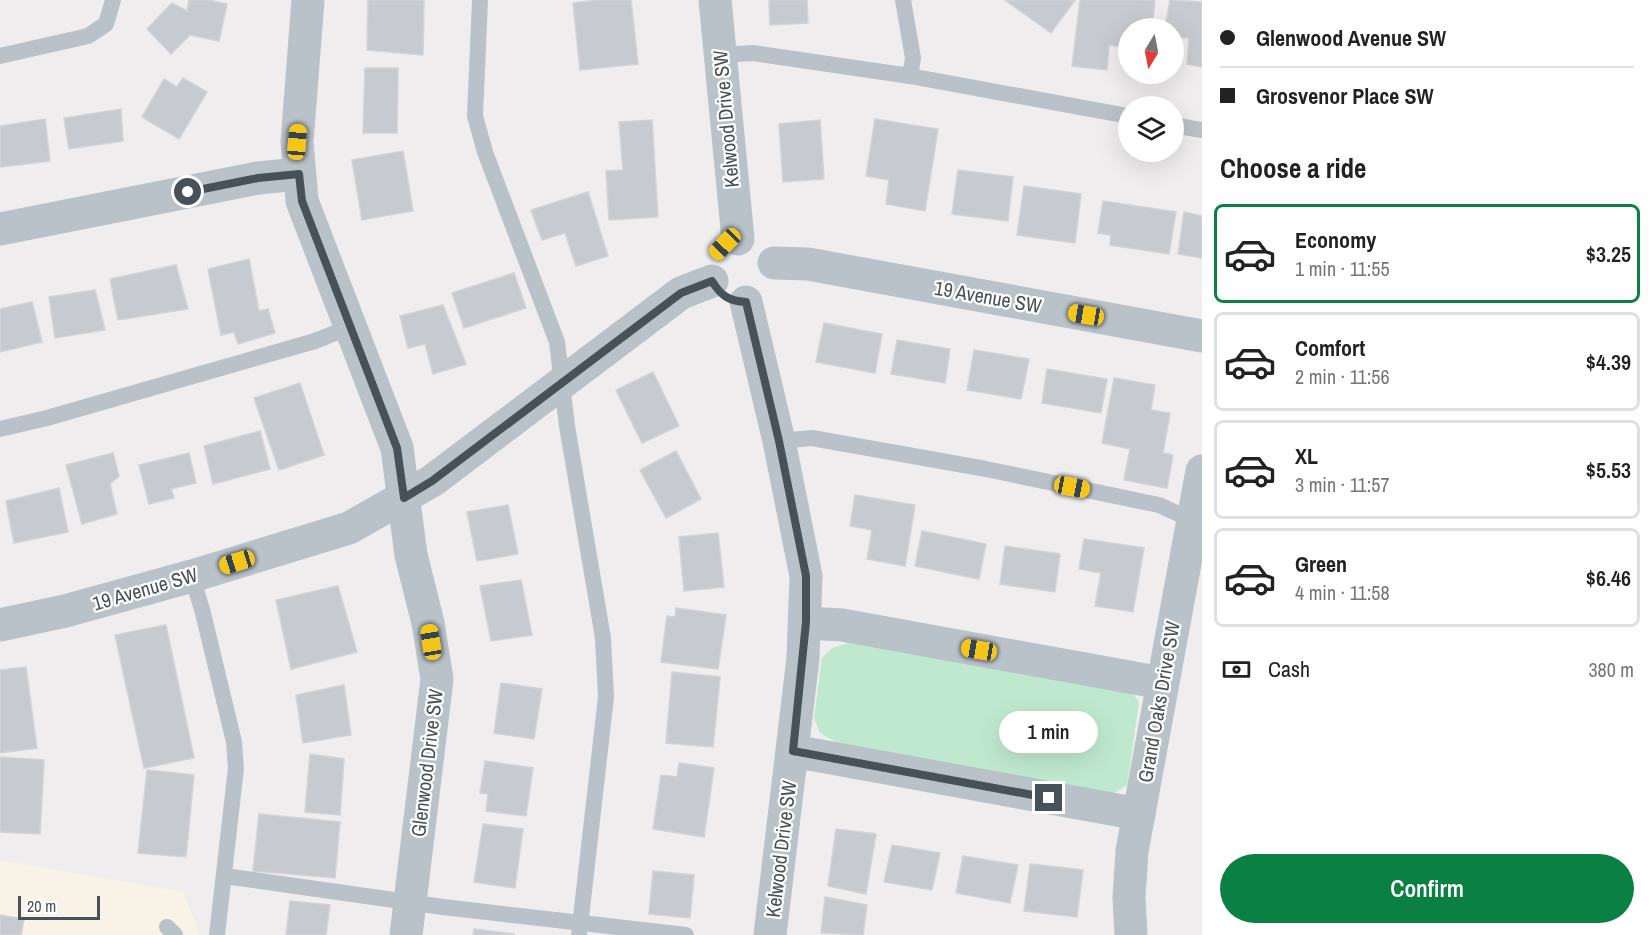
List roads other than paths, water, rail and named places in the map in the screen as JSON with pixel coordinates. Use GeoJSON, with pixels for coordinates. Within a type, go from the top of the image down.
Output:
{"type":"FeatureCollection","features":[{"type":"Feature","properties":{"kind":"street","name":"Glenwood Drive SW"},"geometry":{"type":"LineString","coordinates":[[308,0],[297,142],[302,201],[397,448],[411,555],[428,623],[437,679],[406,935]]}},
{"type":"Feature","properties":{"kind":"street","name":"Kelwood Drive SW"},"geometry":{"type":"LineString","coordinates":[[715,0],[738,239]]}},
{"type":"Feature","properties":{"kind":"street"},"geometry":{"type":"LineString","coordinates":[[0,229],[258,178],[299,174]]}},
{"type":"Feature","properties":{"kind":"street"},"geometry":{"type":"LineString","coordinates":[[738,239],[756,241],[770,254],[774,263],[773,280],[762,295],[746,302],[735,302],[726,297],[712,281],[711,267],[715,254],[725,244],[738,239]]}},
{"type":"Feature","properties":{"kind":"street","name":"19 Avenue SW"},"geometry":{"type":"LineString","coordinates":[[774,263],[808,264],[1202,336]]}},
{"type":"Feature","properties":{"kind":"street","name":"19 Avenue SW"},"geometry":{"type":"LineString","coordinates":[[0,625],[65,612],[349,528],[432,481],[681,293],[712,281]]}},
{"type":"Feature","properties":{"kind":"street","name":"Kelwood Drive SW"},"geometry":{"type":"LineString","coordinates":[[746,302],[779,441],[806,576],[806,622],[793,751],[770,935]]}},
{"type":"Feature","properties":{"kind":"street","name":"Grand Oaks Drive SW"},"geometry":{"type":"LineString","coordinates":[[1131,935],[1129,897],[1132,851],[1162,683],[1197,522],[1202,471]]}},
{"type":"Feature","properties":{"kind":"street"},"geometry":{"type":"LineString","coordinates":[[806,622],[853,627],[1162,683]]}},
{"type":"Feature","properties":{"kind":"street"},"geometry":{"type":"LineString","coordinates":[[793,751],[1139,814]]}},
{"type":"Feature","properties":{"kind":"lane"},"geometry":{"type":"LineString","coordinates":[[0,56],[88,36],[106,24],[113,0]]}},
{"type":"Feature","properties":{"kind":"lane"},"geometry":{"type":"LineString","coordinates":[[480,0],[475,116],[485,152],[557,342],[567,426],[603,638],[606,697],[580,929]]}},
{"type":"Feature","properties":{"kind":"lane"},"geometry":{"type":"LineString","coordinates":[[903,0],[913,58],[910,76]]}},
{"type":"Feature","properties":{"kind":"lane"},"geometry":{"type":"LineString","coordinates":[[720,55],[753,53],[910,76],[1118,114]]}},
{"type":"Feature","properties":{"kind":"lane"},"geometry":{"type":"LineString","coordinates":[[1184,127],[1202,130]]}},
{"type":"Feature","properties":{"kind":"lane"},"geometry":{"type":"LineString","coordinates":[[0,429],[47,418],[281,351],[350,327]]}},
{"type":"Feature","properties":{"kind":"lane"},"geometry":{"type":"LineString","coordinates":[[779,441],[812,438],[986,469],[1159,505],[1197,522]]}},
{"type":"Feature","properties":{"kind":"lane"},"geometry":{"type":"LineString","coordinates":[[192,576],[234,742],[236,768],[217,935]]}},
{"type":"Feature","properties":{"kind":"lane"},"geometry":{"type":"LineString","coordinates":[[225,876],[580,929],[686,935]]}}]}
